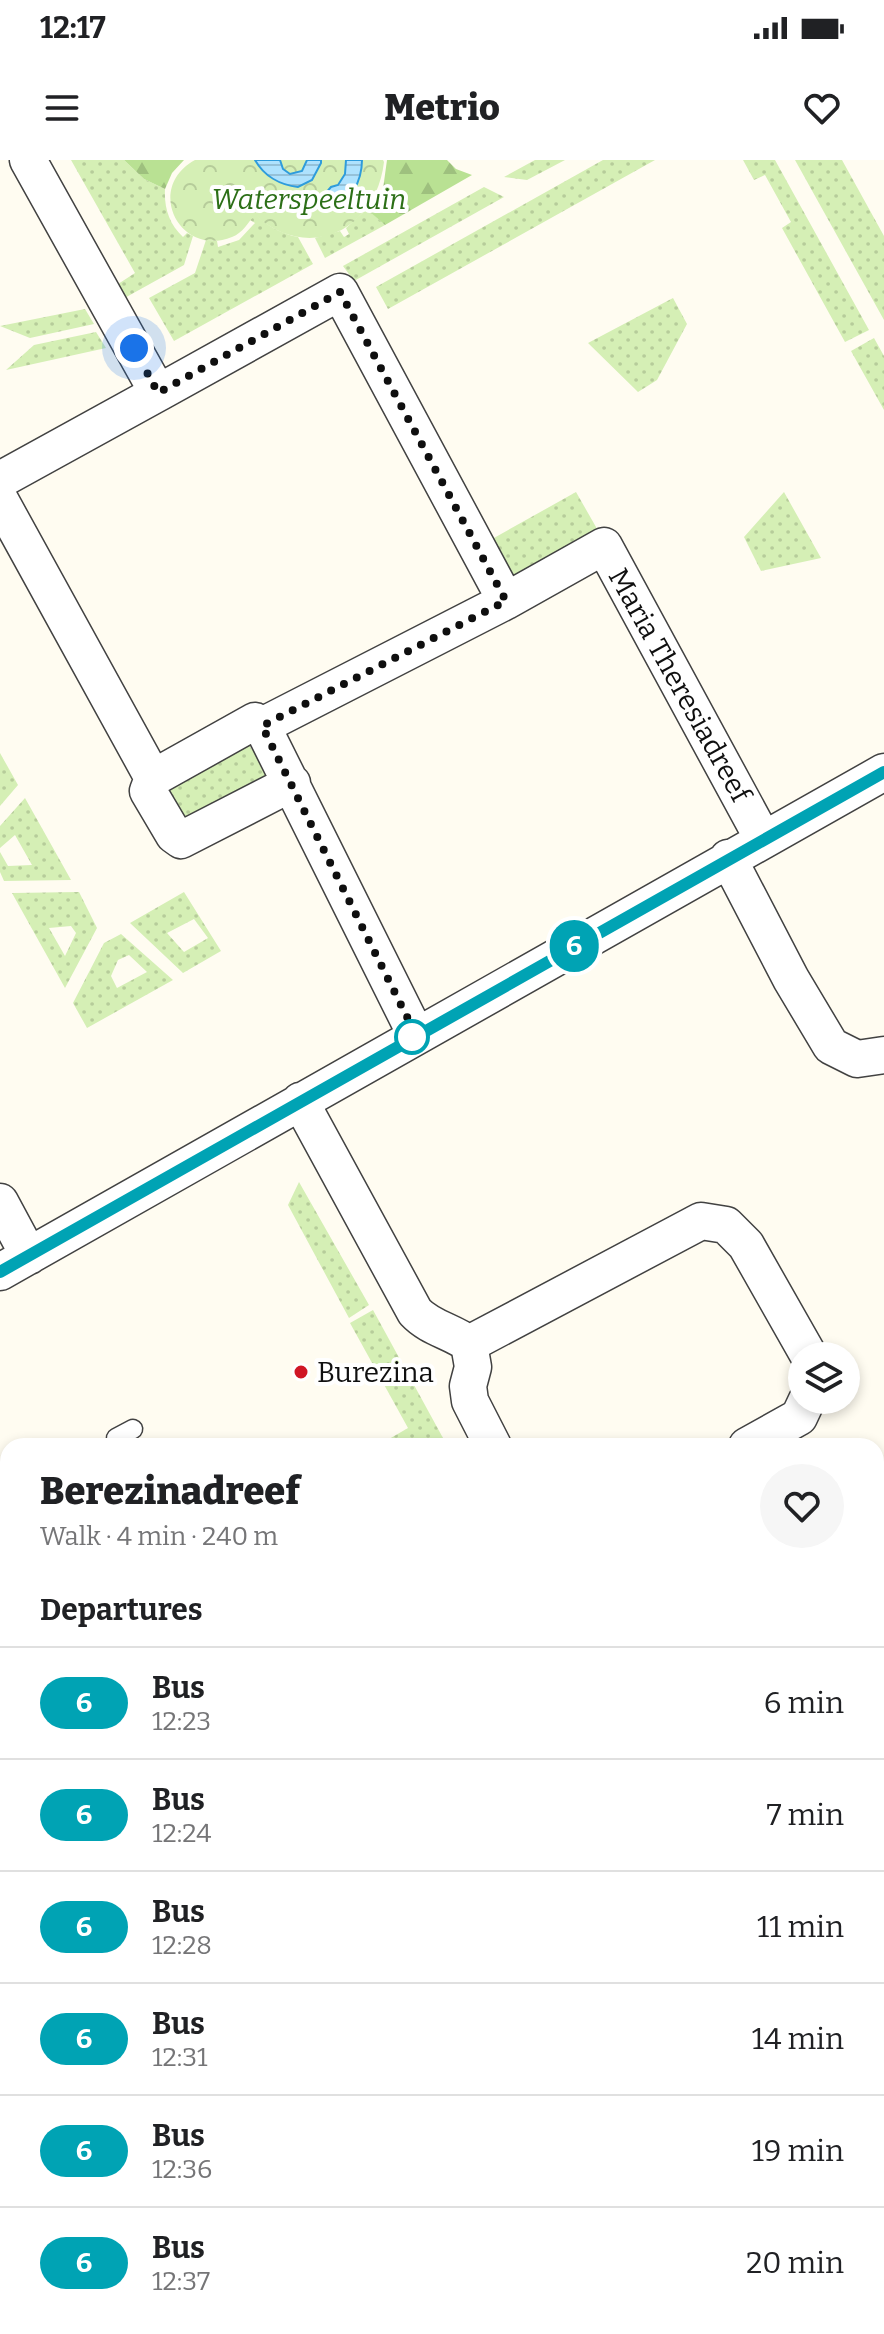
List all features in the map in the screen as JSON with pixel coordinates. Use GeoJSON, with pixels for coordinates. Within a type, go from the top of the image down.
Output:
{"type":"FeatureCollection","features":[{"type":"Feature","properties":{"kind":"street"},"geometry":{"type":"LineString","coordinates":[[28,160],[158,393]]}},
{"type":"Feature","properties":{"kind":"street"},"geometry":{"type":"LineString","coordinates":[[0,480],[340,292],[506,601]]}},
{"type":"Feature","properties":{"kind":"street"},"geometry":{"type":"LineString","coordinates":[[0,500],[153,778],[148,791],[174,835],[181,840],[292,783]]}},
{"type":"Feature","properties":{"kind":"street","name":"Maria Theresiadreef"},"geometry":{"type":"LineString","coordinates":[[153,778],[255,721],[262,726],[506,601],[604,546],[763,839]]}},
{"type":"Feature","properties":{"kind":"street"},"geometry":{"type":"LineString","coordinates":[[262,726],[416,1035]]}},
{"type":"Feature","properties":{"kind":"street"},"geometry":{"type":"LineString","coordinates":[[0,1202],[15,1264],[884,772]]}},
{"type":"Feature","properties":{"kind":"street"},"geometry":{"type":"LineString","coordinates":[[728,858],[791,979],[831,1046],[857,1059],[884,1055]]}},
{"type":"Feature","properties":{"kind":"street"},"geometry":{"type":"LineString","coordinates":[[300,1101],[415,1312],[427,1325],[454,1334],[469,1344],[473,1367],[468,1386],[470,1401],[489,1438]]}},
{"type":"Feature","properties":{"kind":"street"},"geometry":{"type":"LineString","coordinates":[[469,1344],[701,1221],[726,1225],[746,1245],[801,1342]]}},
{"type":"Feature","properties":{"kind":"street"},"geometry":{"type":"LineString","coordinates":[[761,1438],[800,1414]]}},
{"type":"Feature","properties":{"kind":"lane"},"geometry":{"type":"LineString","coordinates":[[116,1438],[133,1429]]}},
{"type":"Feature","properties":{"kind":"green space"},"geometry":{"type":"Polygon","coordinates":[[[71,160],[124,160],[144,179],[165,189],[165,203],[174,227],[183,237],[187,233],[193,236],[184,265],[121,300],[115,286],[135,273],[71,160]]]}},
{"type":"Feature","properties":{"kind":"green space"},"geometry":{"type":"Polygon","coordinates":[[[124,160],[184,160],[172,173],[165,189],[144,179],[124,160]]]}},
{"type":"Feature","properties":{"kind":"green space","name":"Waterspeeltuin"},"geometry":{"type":"Polygon","coordinates":[[[195,160],[384,162],[378,186],[368,206],[354,222],[336,232],[317,238],[296,237],[275,229],[255,215],[236,235],[213,241],[197,238],[184,229],[175,217],[171,202],[172,187],[180,172],[195,160]]]}},
{"type":"Feature","properties":{"kind":"green space"},"geometry":{"type":"Polygon","coordinates":[[[387,160],[447,160],[456,169],[472,175],[385,225],[370,212],[383,189],[387,160]]]}},
{"type":"Feature","properties":{"kind":"green space"},"geometry":{"type":"Polygon","coordinates":[[[535,160],[565,160],[527,180],[504,177],[535,160]]]}},
{"type":"Feature","properties":{"kind":"green space"},"geometry":{"type":"Polygon","coordinates":[[[603,160],[655,160],[388,309],[376,287],[603,160]]]}},
{"type":"Feature","properties":{"kind":"green space"},"geometry":{"type":"Polygon","coordinates":[[[743,160],[775,160],[869,330],[845,342],[782,228],[791,222],[765,175],[754,180],[743,160]]]}},
{"type":"Feature","properties":{"kind":"green space"},"geometry":{"type":"Polygon","coordinates":[[[795,160],[842,160],[884,236],[884,320],[795,160]]]}},
{"type":"Feature","properties":{"kind":"green space"},"geometry":{"type":"Polygon","coordinates":[[[484,187],[504,197],[354,281],[343,266],[484,187]]]}},
{"type":"Feature","properties":{"kind":"green space"},"geometry":{"type":"Polygon","coordinates":[[[367,209],[385,225],[325,258],[315,238],[340,231],[344,237],[349,234],[346,228],[367,209]]]}},
{"type":"Feature","properties":{"kind":"green space"},"geometry":{"type":"Polygon","coordinates":[[[255,214],[275,229],[298,237],[313,264],[174,341],[149,298],[195,273],[206,240],[217,241],[218,247],[239,240],[255,223],[250,220],[255,214]]]}},
{"type":"Feature","properties":{"kind":"green space"},"geometry":{"type":"Polygon","coordinates":[[[673,298],[687,324],[657,380],[638,392],[588,343],[673,298]]]}},
{"type":"Feature","properties":{"kind":"green space"},"geometry":{"type":"Polygon","coordinates":[[[85,309],[94,324],[30,338],[0,326],[85,309]]]}},
{"type":"Feature","properties":{"kind":"green space"},"geometry":{"type":"Polygon","coordinates":[[[96,332],[106,348],[6,370],[34,345],[96,332]]]}},
{"type":"Feature","properties":{"kind":"green space"},"geometry":{"type":"Polygon","coordinates":[[[874,338],[884,356],[884,410],[851,351],[874,338]]]}},
{"type":"Feature","properties":{"kind":"green space"},"geometry":{"type":"Polygon","coordinates":[[[576,492],[600,534],[509,585],[485,543],[576,492]]]}},
{"type":"Feature","properties":{"kind":"green space"},"geometry":{"type":"Polygon","coordinates":[[[784,492],[821,558],[761,571],[744,537],[784,492]]]}},
{"type":"Feature","properties":{"kind":"green space"},"geometry":{"type":"Polygon","coordinates":[[[245,737],[252,750],[258,748],[273,776],[182,827],[158,784],[245,737]]]}},
{"type":"Feature","properties":{"kind":"green space"},"geometry":{"type":"Polygon","coordinates":[[[0,753],[18,785],[0,806],[0,753]]]}},
{"type":"Feature","properties":{"kind":"green space"},"geometry":{"type":"Polygon","coordinates":[[[25,798],[71,880],[4,881],[0,872],[0,852],[8,866],[32,865],[15,835],[0,848],[0,826],[25,798]]]}},
{"type":"Feature","properties":{"kind":"green space"},"geometry":{"type":"Polygon","coordinates":[[[79,892],[97,928],[65,988],[12,893],[79,892]],[[71,926],[49,928],[65,956],[76,933],[71,926]]]}},
{"type":"Feature","properties":{"kind":"green space"},"geometry":{"type":"Polygon","coordinates":[[[184,892],[221,951],[183,973],[130,923],[184,892]],[[194,919],[167,933],[184,952],[208,938],[194,919]]]}},
{"type":"Feature","properties":{"kind":"green space"},"geometry":{"type":"Polygon","coordinates":[[[121,934],[173,980],[87,1028],[73,1003],[104,943],[121,934]],[[129,955],[118,960],[111,976],[117,988],[147,972],[129,955]]]}},
{"type":"Feature","properties":{"kind":"green space"},"geometry":{"type":"Polygon","coordinates":[[[299,1182],[369,1305],[349,1318],[288,1205],[299,1182]]]}},
{"type":"Feature","properties":{"kind":"green space"},"geometry":{"type":"Polygon","coordinates":[[[373,1310],[443,1438],[391,1438],[408,1428],[350,1323],[373,1310]]]}},
{"type":"Feature","properties":{"kind":"water"},"geometry":{"type":"Polygon","coordinates":[[[255,160],[280,160],[283,169],[290,174],[302,171],[307,160],[321,160],[321,163],[312,180],[298,187],[273,179],[255,160]]]}},
{"type":"Feature","properties":{"kind":"water"},"geometry":{"type":"Polygon","coordinates":[[[346,160],[362,160],[357,184],[343,203],[328,205],[325,194],[338,185],[345,174],[346,160]]]}},
{"type":"Feature","properties":{"kind":"bus line","name":"6"},"geometry":{"type":"LineString","coordinates":[[0,1272],[884,772]]}},
{"type":"Feature","properties":{"kind":"place","name":"Burezina"},"geometry":{"type":"Point","coordinates":[301,1372]}},
{"type":"Feature","properties":{"kind":"route"},"geometry":{"type":"LineString","coordinates":[[134,348],[158,393],[340,292],[506,601],[262,726],[416,1035],[412,1037]]}}]}
